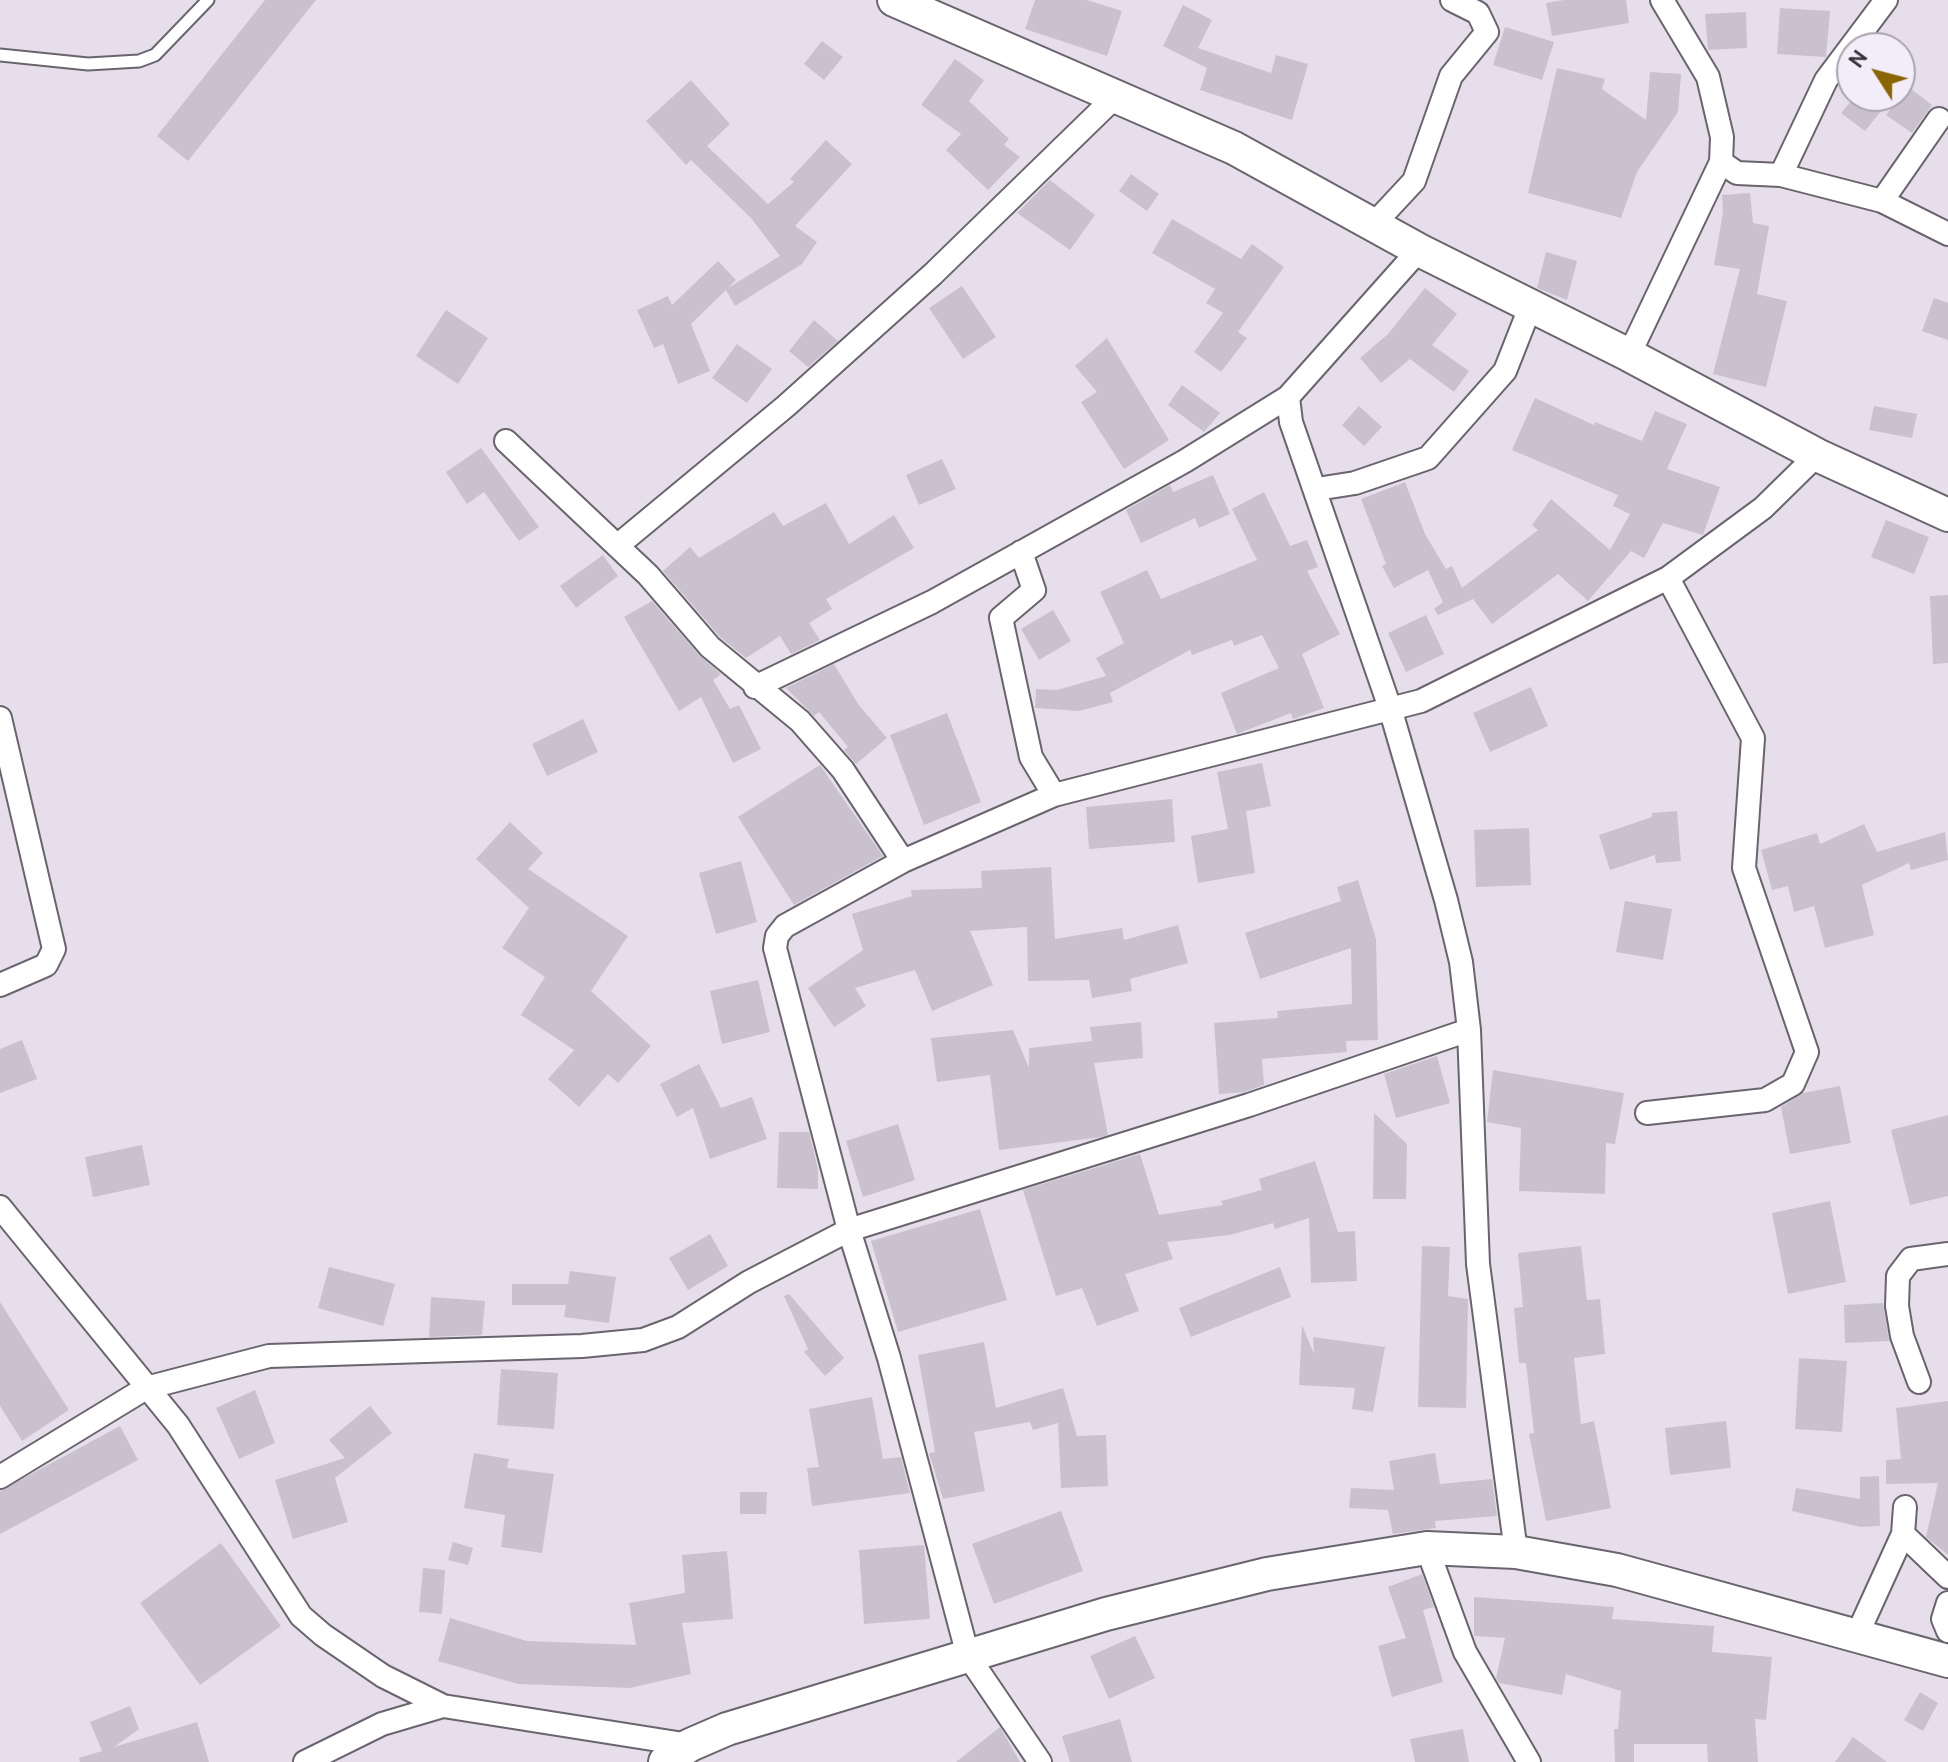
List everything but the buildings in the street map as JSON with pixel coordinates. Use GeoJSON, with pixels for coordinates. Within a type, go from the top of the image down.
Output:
{"type":"FeatureCollection","features":[{"type":"Feature","properties":{"kind":"main road"},"geometry":{"type":"LineString","coordinates":[[894,0],[1234,148],[1419,250],[1629,355],[1817,455],[1948,515]]}},
{"type":"Feature","properties":{"kind":"main road"},"geometry":{"type":"LineString","coordinates":[[677,1754],[727,1729],[1106,1614],[1267,1574],[1427,1548],[1516,1552],[1617,1570],[1948,1661]]}},
{"type":"Feature","properties":{"kind":"street"},"geometry":{"type":"LineString","coordinates":[[1373,225],[1414,181],[1451,76],[1487,32],[1478,13],[1452,0]]}},
{"type":"Feature","properties":{"kind":"street"},"geometry":{"type":"LineString","coordinates":[[1629,355],[1721,162],[1722,137],[1708,77],[1662,0]]}},
{"type":"Feature","properties":{"kind":"street"},"geometry":{"type":"LineString","coordinates":[[1781,175],[1826,80],[1886,0]]}},
{"type":"Feature","properties":{"kind":"street"},"geometry":{"type":"LineString","coordinates":[[617,546],[786,406],[888,315],[1116,96]]}},
{"type":"Feature","properties":{"kind":"street"},"geometry":{"type":"LineString","coordinates":[[1882,201],[1939,119]]}},
{"type":"Feature","properties":{"kind":"street"},"geometry":{"type":"LineString","coordinates":[[1721,162],[1737,173],[1781,175],[1882,201],[1948,234]]}},
{"type":"Feature","properties":{"kind":"street"},"geometry":{"type":"LineString","coordinates":[[755,687],[869,635],[1185,461],[1288,397],[1419,250]]}},
{"type":"Feature","properties":{"kind":"street"},"geometry":{"type":"LineString","coordinates":[[1317,489],[1355,483],[1428,458],[1505,371],[1531,305]]}},
{"type":"Feature","properties":{"kind":"street"},"geometry":{"type":"LineString","coordinates":[[1288,397],[1291,422],[1317,489],[1390,708],[1461,962],[1469,1030],[1478,1264],[1516,1552]]}},
{"type":"Feature","properties":{"kind":"street"},"geometry":{"type":"LineString","coordinates":[[506,441],[648,575],[710,647],[800,721],[827,751],[903,861]]}},
{"type":"Feature","properties":{"kind":"street"},"geometry":{"type":"LineString","coordinates":[[1040,1762],[968,1656],[889,1358],[849,1230],[775,948],[785,926],[903,861],[1054,795],[1326,728],[1421,701],[1668,578],[1763,508],[1817,455]]}},
{"type":"Feature","properties":{"kind":"street"},"geometry":{"type":"LineString","coordinates":[[1021,552],[1034,590],[1001,618],[1031,757],[1054,795]]}},
{"type":"Feature","properties":{"kind":"street"},"geometry":{"type":"LineString","coordinates":[[1647,1113],[1765,1100],[1793,1084],[1807,1052],[1744,868],[1753,738],[1668,578]]}},
{"type":"Feature","properties":{"kind":"street"},"geometry":{"type":"LineString","coordinates":[[0,718],[54,949],[46,965],[0,985]]}},
{"type":"Feature","properties":{"kind":"street"},"geometry":{"type":"LineString","coordinates":[[0,1477],[146,1388],[269,1356],[582,1346],[643,1340],[678,1327],[749,1282],[849,1230],[1249,1105],[1469,1030]]}},
{"type":"Feature","properties":{"kind":"street"},"geometry":{"type":"LineString","coordinates":[[0,1207],[178,1425],[301,1616],[383,1676],[443,1706],[677,1754]]}},
{"type":"Feature","properties":{"kind":"street"},"geometry":{"type":"LineString","coordinates":[[1919,1382],[1902,1336],[1897,1306],[1898,1276],[1911,1259],[1948,1254]]}},
{"type":"Feature","properties":{"kind":"street"},"geometry":{"type":"LineString","coordinates":[[1857,1635],[1903,1534],[1905,1507]]}},
{"type":"Feature","properties":{"kind":"street"},"geometry":{"type":"LineString","coordinates":[[1903,1534],[1948,1577]]}},
{"type":"Feature","properties":{"kind":"street"},"geometry":{"type":"LineString","coordinates":[[1427,1548],[1465,1652],[1529,1762]]}},
{"type":"Feature","properties":{"kind":"street"},"geometry":{"type":"LineString","coordinates":[[1948,1603],[1943,1619],[1948,1631]]}},
{"type":"Feature","properties":{"kind":"street"},"geometry":{"type":"LineString","coordinates":[[305,1762],[382,1724],[443,1706]]}},
{"type":"Feature","properties":{"kind":"lane"},"geometry":{"type":"LineString","coordinates":[[0,55],[88,64],[139,61],[155,55],[208,0]]}}]}
